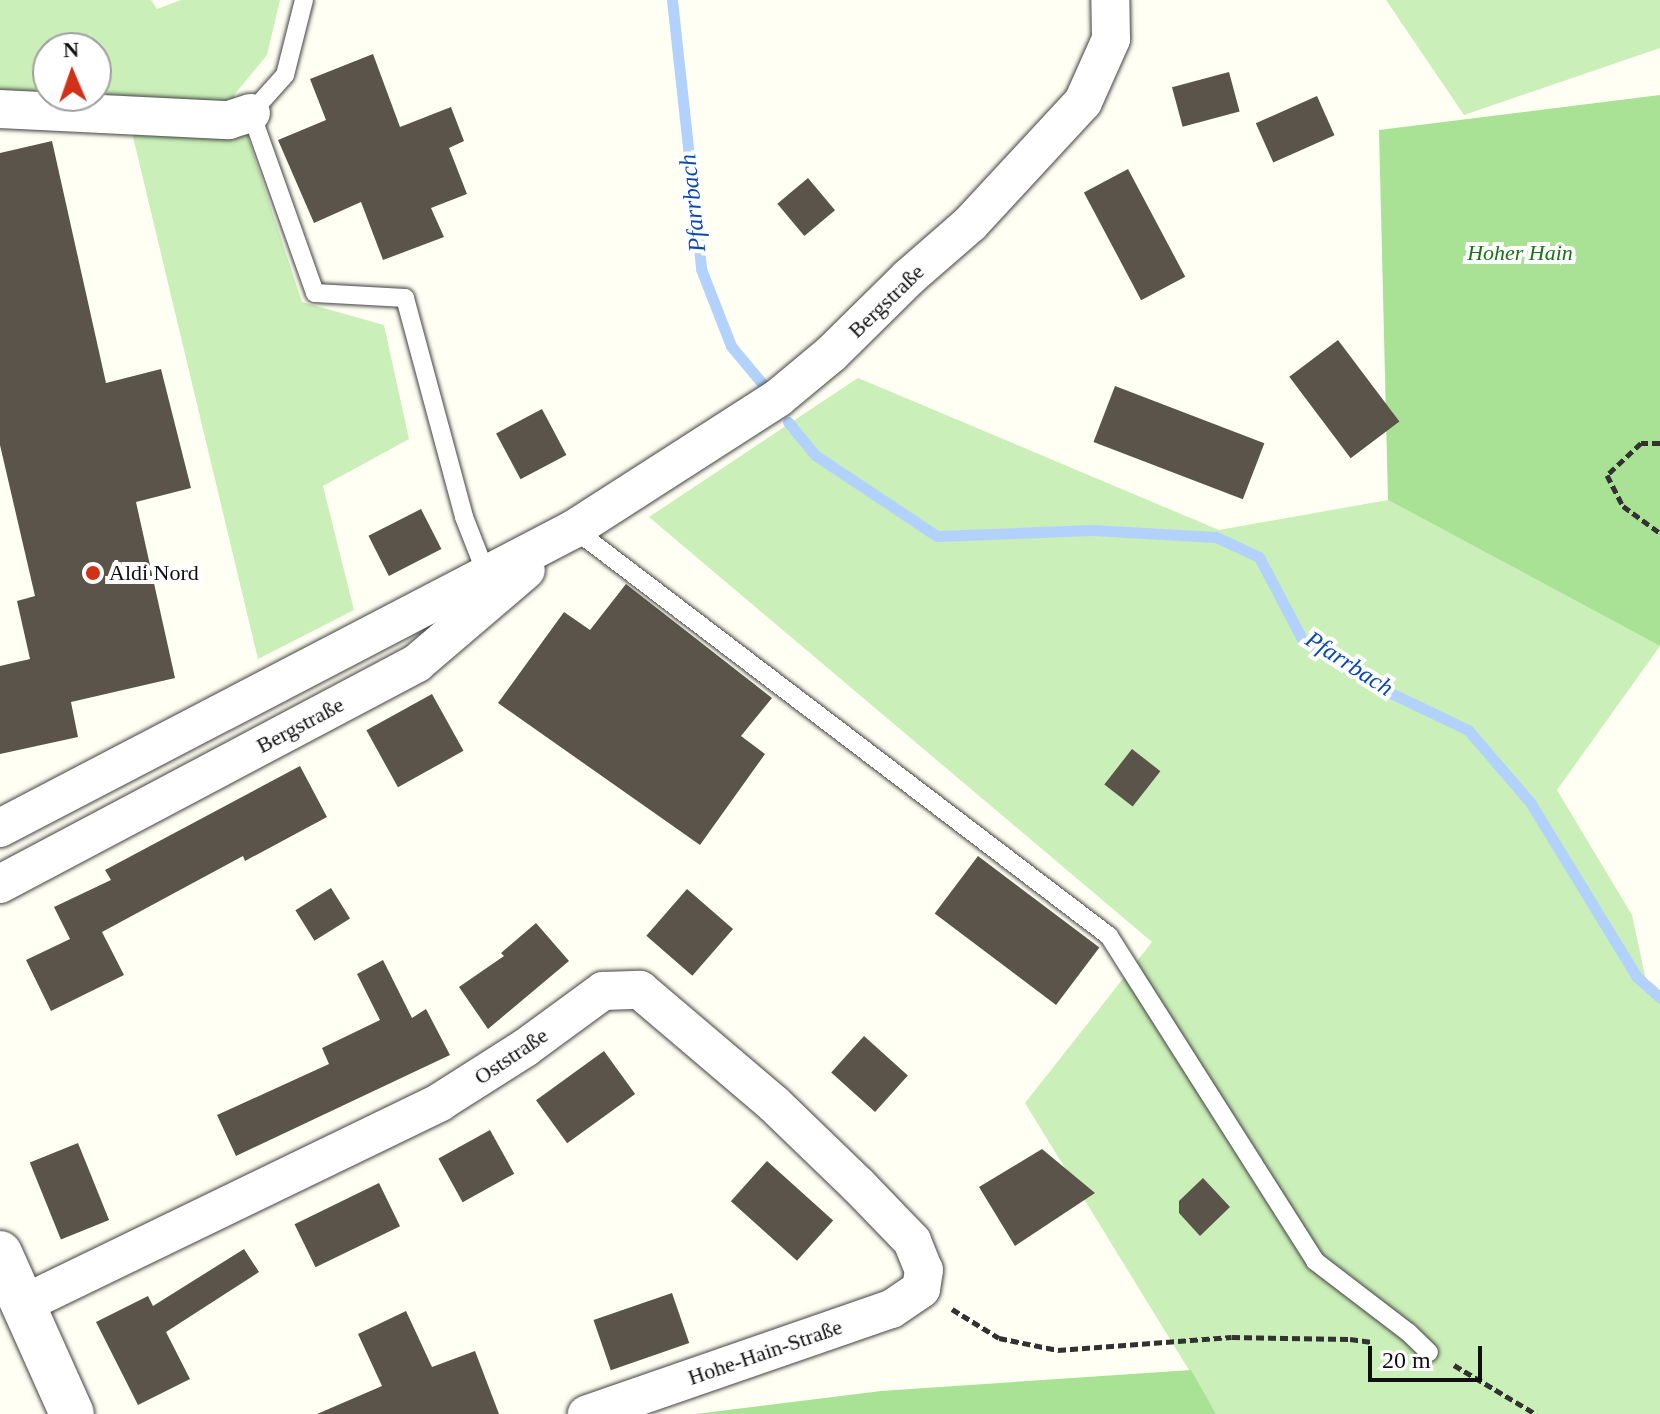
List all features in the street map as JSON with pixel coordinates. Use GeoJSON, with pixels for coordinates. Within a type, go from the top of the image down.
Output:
{"type":"FeatureCollection","features":[{"type":"Feature","properties":{"kind":"street","name":"Bergstraße"},"geometry":{"type":"LineString","coordinates":[[0,828],[574,529],[778,398],[831,354],[909,277],[970,224],[1083,102],[1111,39],[1110,0]]}},
{"type":"Feature","properties":{"kind":"street"},"geometry":{"type":"LineString","coordinates":[[0,109],[229,120],[251,113]]}},
{"type":"Feature","properties":{"kind":"street","name":"Bergstraße"},"geometry":{"type":"LineString","coordinates":[[0,884],[417,663],[574,529]]}},
{"type":"Feature","properties":{"kind":"street","name":"Oststraße"},"geometry":{"type":"LineString","coordinates":[[21,1305],[440,1102],[525,1048],[603,991],[640,990],[774,1104],[912,1241],[922,1279]]}},
{"type":"Feature","properties":{"kind":"street"},"geometry":{"type":"LineString","coordinates":[[0,1253],[72,1414]]}},
{"type":"Feature","properties":{"kind":"street","name":"Hohe-Hain-Straße"},"geometry":{"type":"LineString","coordinates":[[587,1414],[891,1309],[922,1279]]}},
{"type":"Feature","properties":{"kind":"lane"},"geometry":{"type":"LineString","coordinates":[[304,0],[285,75],[251,113],[315,293],[405,298],[464,517],[486,573]]}},
{"type":"Feature","properties":{"kind":"lane"},"geometry":{"type":"LineString","coordinates":[[574,529],[823,715],[1109,936],[1315,1261],[1408,1332],[1429,1352]]}},
{"type":"Feature","properties":{"kind":"path"},"geometry":{"type":"LineString","coordinates":[[1660,443],[1641,443],[1607,475],[1623,506],[1660,533]]}},
{"type":"Feature","properties":{"kind":"path"},"geometry":{"type":"LineString","coordinates":[[922,1279],[999,1338],[1058,1350],[1232,1337],[1350,1339],[1429,1352],[1536,1414]]}},
{"type":"Feature","properties":{"kind":"green space"},"geometry":{"type":"Polygon","coordinates":[[[0,0],[151,0],[157,9],[181,0],[280,0],[267,55],[234,95],[302,302],[384,325],[409,439],[323,486],[354,610],[258,659],[123,95],[112,95],[112,32],[32,32],[32,94],[0,92],[0,0]]]}},
{"type":"Feature","properties":{"kind":"green space"},"geometry":{"type":"Polygon","coordinates":[[[1386,0],[1660,0],[1660,48],[1464,115],[1386,0]]]}},
{"type":"Feature","properties":{"kind":"green space","name":"Hoher Hain"},"geometry":{"type":"Polygon","coordinates":[[[1660,95],[1660,646],[1388,500],[1379,130],[1660,95]]]}},
{"type":"Feature","properties":{"kind":"green space"},"geometry":{"type":"Polygon","coordinates":[[[858,378],[1219,530],[1388,500],[1660,646],[1557,790],[1632,915],[1646,980],[1660,992],[1660,1414],[1216,1414],[1025,1103],[1152,942],[649,517],[858,378]]]}},
{"type":"Feature","properties":{"kind":"green space"},"geometry":{"type":"Polygon","coordinates":[[[1191,1370],[1216,1414],[696,1414],[881,1391],[1191,1370]]]}},
{"type":"Feature","properties":{"kind":"building"},"geometry":{"type":"Polygon","coordinates":[[[373,54],[400,127],[451,107],[464,141],[449,148],[467,194],[431,208],[444,237],[383,260],[361,202],[314,223],[278,140],[326,120],[310,79],[373,54]]]}},
{"type":"Feature","properties":{"kind":"building"},"geometry":{"type":"Polygon","coordinates":[[[1229,72],[1240,112],[1183,127],[1172,87],[1229,72]]]}},
{"type":"Feature","properties":{"kind":"building"},"geometry":{"type":"Polygon","coordinates":[[[1317,96],[1334,135],[1273,163],[1256,123],[1317,96]]]}},
{"type":"Feature","properties":{"kind":"building"},"geometry":{"type":"Polygon","coordinates":[[[52,141],[106,383],[161,369],[191,488],[136,502],[175,678],[71,702],[78,737],[0,754],[0,666],[30,659],[17,601],[35,596],[0,445],[0,153],[52,141]]]}},
{"type":"Feature","properties":{"kind":"building"},"geometry":{"type":"Polygon","coordinates":[[[1128,169],[1185,277],[1141,300],[1084,192],[1128,169]]]}},
{"type":"Feature","properties":{"kind":"building"},"geometry":{"type":"Polygon","coordinates":[[[808,178],[835,210],[804,236],[777,204],[808,178]]]}},
{"type":"Feature","properties":{"kind":"building"},"geometry":{"type":"Polygon","coordinates":[[[1338,340],[1399,421],[1351,458],[1289,377],[1338,340]]]}},
{"type":"Feature","properties":{"kind":"building"},"geometry":{"type":"Polygon","coordinates":[[[1115,386],[1264,443],[1243,499],[1093,442],[1115,386]]]}},
{"type":"Feature","properties":{"kind":"building"},"geometry":{"type":"Polygon","coordinates":[[[542,409],[566,455],[520,479],[496,433],[542,409]]]}},
{"type":"Feature","properties":{"kind":"building"},"geometry":{"type":"Polygon","coordinates":[[[421,509],[441,549],[389,576],[368,536],[421,509]]]}},
{"type":"Feature","properties":{"kind":"building"},"geometry":{"type":"Polygon","coordinates":[[[626,584],[772,698],[741,736],[765,754],[700,845],[498,703],[564,612],[590,630],[626,584]]]}},
{"type":"Feature","properties":{"kind":"building"},"geometry":{"type":"Polygon","coordinates":[[[432,694],[464,751],[398,787],[366,730],[432,694]]]}},
{"type":"Feature","properties":{"kind":"building"},"geometry":{"type":"Polygon","coordinates":[[[1132,749],[1160,771],[1133,807],[1104,784],[1132,749]]]}},
{"type":"Feature","properties":{"kind":"building"},"geometry":{"type":"Polygon","coordinates":[[[300,766],[327,817],[245,861],[243,856],[102,932],[124,975],[51,1011],[26,960],[70,939],[54,907],[111,880],[105,870],[300,766]]]}},
{"type":"Feature","properties":{"kind":"building"},"geometry":{"type":"Polygon","coordinates":[[[978,856],[1099,947],[1056,1005],[935,914],[978,856]]]}},
{"type":"Feature","properties":{"kind":"building"},"geometry":{"type":"Polygon","coordinates":[[[331,888],[350,919],[314,941],[295,910],[331,888]]]}},
{"type":"Feature","properties":{"kind":"building"},"geometry":{"type":"Polygon","coordinates":[[[687,889],[733,929],[692,976],[646,936],[687,889]]]}},
{"type":"Feature","properties":{"kind":"building"},"geometry":{"type":"Polygon","coordinates":[[[536,923],[569,961],[488,1029],[459,987],[504,956],[501,953],[536,923]]]}},
{"type":"Feature","properties":{"kind":"building"},"geometry":{"type":"Polygon","coordinates":[[[383,960],[412,1018],[426,1009],[450,1055],[236,1156],[217,1115],[329,1064],[322,1048],[380,1020],[357,974],[383,960]]]}},
{"type":"Feature","properties":{"kind":"building"},"geometry":{"type":"Polygon","coordinates":[[[864,1036],[908,1075],[875,1112],[831,1072],[864,1036]]]}},
{"type":"Feature","properties":{"kind":"building"},"geometry":{"type":"Polygon","coordinates":[[[604,1051],[635,1094],[567,1143],[536,1100],[604,1051]]]}},
{"type":"Feature","properties":{"kind":"building"},"geometry":{"type":"Polygon","coordinates":[[[490,1130],[514,1174],[463,1202],[438,1159],[490,1130]]]}},
{"type":"Feature","properties":{"kind":"building"},"geometry":{"type":"Polygon","coordinates":[[[78,1143],[109,1220],[61,1239],[30,1162],[78,1143]]]}},
{"type":"Feature","properties":{"kind":"building"},"geometry":{"type":"Polygon","coordinates":[[[1042,1149],[1095,1193],[1015,1246],[979,1187],[1042,1149]]]}},
{"type":"Feature","properties":{"kind":"building"},"geometry":{"type":"Polygon","coordinates":[[[767,1161],[833,1221],[797,1261],[731,1201],[767,1161]]]}},
{"type":"Feature","properties":{"kind":"building"},"geometry":{"type":"Polygon","coordinates":[[[1203,1178],[1230,1207],[1200,1236],[1179,1213],[1179,1201],[1203,1178]]]}},
{"type":"Feature","properties":{"kind":"building"},"geometry":{"type":"Polygon","coordinates":[[[379,1183],[400,1226],[316,1267],[295,1224],[379,1183]]]}},
{"type":"Feature","properties":{"kind":"building"},"geometry":{"type":"Polygon","coordinates":[[[244,1249],[259,1272],[166,1332],[190,1379],[138,1405],[96,1322],[148,1296],[153,1306],[244,1249]]]}},
{"type":"Feature","properties":{"kind":"building"},"geometry":{"type":"Polygon","coordinates":[[[672,1293],[689,1343],[611,1370],[594,1320],[672,1293]]]}},
{"type":"Feature","properties":{"kind":"building"},"geometry":{"type":"Polygon","coordinates":[[[406,1311],[432,1367],[475,1351],[499,1414],[317,1414],[382,1386],[358,1334],[406,1311]]]}},
{"type":"Feature","properties":{"kind":"waterway","name":"Pfarrbach"},"geometry":{"type":"LineString","coordinates":[[672,0],[701,269],[731,346],[766,388]]}},
{"type":"Feature","properties":{"kind":"waterway","name":"Pfarrbach"},"geometry":{"type":"LineString","coordinates":[[788,422],[815,455],[937,536],[1092,530],[1216,537],[1259,557],[1302,639],[1370,683],[1468,730],[1530,802],[1637,977],[1660,998]]}},
{"type":"Feature","properties":{"kind":"place","name":"Aldi Nord"},"geometry":{"type":"Point","coordinates":[93,573]}}]}
